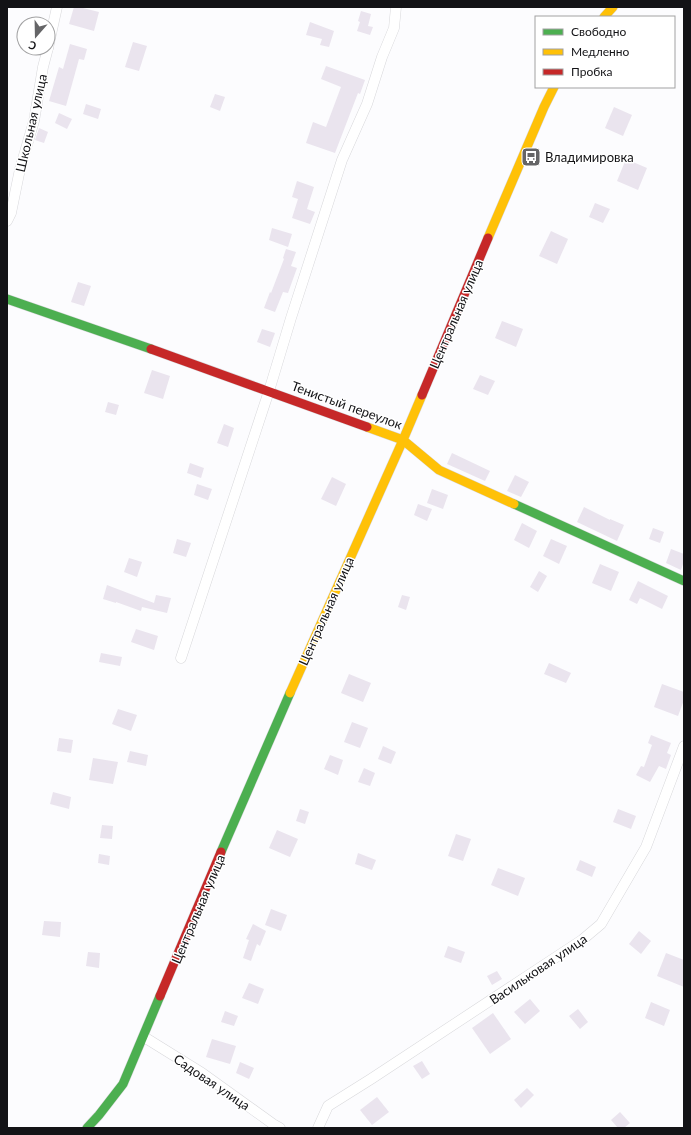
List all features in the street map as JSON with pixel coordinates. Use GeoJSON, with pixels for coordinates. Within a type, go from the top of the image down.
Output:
{"type":"FeatureCollection","features":[{"type":"Feature","properties":{"kind":"street"},"geometry":{"type":"LineString","coordinates":[[181,658],[269,391],[293,311],[342,160],[367,104],[382,57],[394,28],[396,7]]}},
{"type":"Feature","properties":{"kind":"street"},"geometry":{"type":"LineString","coordinates":[[605,16],[613,7]]}},
{"type":"Feature","properties":{"kind":"street","name":"Школьная улица"},"geometry":{"type":"LineString","coordinates":[[7,221],[11,213],[20,169],[34,122],[46,56]]}},
{"type":"Feature","properties":{"kind":"street","name":"Центральная улица"},"geometry":{"type":"LineString","coordinates":[[87,1128],[123,1084],[268,742],[403,440],[554,88]]}},
{"type":"Feature","properties":{"kind":"street","name":"Тенистый переулок"},"geometry":{"type":"LineString","coordinates":[[7,299],[269,391],[403,440],[440,470],[684,580]]}},
{"type":"Feature","properties":{"kind":"street","name":"Васильковая улица"},"geometry":{"type":"LineString","coordinates":[[318,1128],[328,1106],[378,1075],[582,940],[601,924],[646,847],[684,746]]}},
{"type":"Feature","properties":{"kind":"street","name":"Садовая улица"},"geometry":{"type":"LineString","coordinates":[[144,1037],[202,1073],[280,1128]]}},
{"type":"Feature","properties":{"kind":"building"},"geometry":{"type":"Polygon","coordinates":[[[74,7],[99,12],[94,31],[69,24],[74,7]]]}},
{"type":"Feature","properties":{"kind":"building"},"geometry":{"type":"Polygon","coordinates":[[[361,11],[371,14],[368,26],[373,27],[370,35],[357,31],[361,11]]]}},
{"type":"Feature","properties":{"kind":"building"},"geometry":{"type":"Polygon","coordinates":[[[310,22],[334,31],[329,47],[320,45],[322,39],[306,35],[310,22]]]}},
{"type":"Feature","properties":{"kind":"building"},"geometry":{"type":"Polygon","coordinates":[[[133,42],[147,46],[139,71],[125,67],[133,42]]]}},
{"type":"Feature","properties":{"kind":"building"},"geometry":{"type":"Polygon","coordinates":[[[70,44],[87,49],[84,60],[79,59],[66,106],[49,101],[59,67],[63,69],[70,44]]]}},
{"type":"Feature","properties":{"kind":"building"},"geometry":{"type":"Polygon","coordinates":[[[326,66],[365,80],[360,94],[358,93],[335,153],[306,143],[313,122],[326,127],[341,87],[321,79],[326,66]]]}},
{"type":"Feature","properties":{"kind":"building"},"geometry":{"type":"Polygon","coordinates":[[[215,94],[225,97],[220,111],[210,107],[215,94]]]}},
{"type":"Feature","properties":{"kind":"building"},"geometry":{"type":"Polygon","coordinates":[[[86,104],[101,109],[98,119],[83,114],[86,104]]]}},
{"type":"Feature","properties":{"kind":"building"},"geometry":{"type":"Polygon","coordinates":[[[614,107],[632,115],[623,136],[605,128],[614,107]]]}},
{"type":"Feature","properties":{"kind":"building"},"geometry":{"type":"Polygon","coordinates":[[[59,113],[72,119],[67,129],[55,123],[59,113]]]}},
{"type":"Feature","properties":{"kind":"building"},"geometry":{"type":"Polygon","coordinates":[[[39,128],[48,132],[44,143],[35,140],[39,128]]]}},
{"type":"Feature","properties":{"kind":"building"},"geometry":{"type":"Polygon","coordinates":[[[626,159],[647,168],[638,190],[617,181],[626,159]]]}},
{"type":"Feature","properties":{"kind":"building"},"geometry":{"type":"Polygon","coordinates":[[[297,181],[314,187],[307,209],[315,212],[310,224],[292,218],[298,199],[292,197],[297,181]]]}},
{"type":"Feature","properties":{"kind":"building"},"geometry":{"type":"Polygon","coordinates":[[[595,203],[610,209],[603,223],[589,217],[595,203]]]}},
{"type":"Feature","properties":{"kind":"building"},"geometry":{"type":"Polygon","coordinates":[[[272,228],[292,234],[288,247],[269,240],[272,228]]]}},
{"type":"Feature","properties":{"kind":"building"},"geometry":{"type":"Polygon","coordinates":[[[551,231],[568,239],[557,264],[539,256],[551,231]]]}},
{"type":"Feature","properties":{"kind":"building"},"geometry":{"type":"Polygon","coordinates":[[[286,249],[296,252],[291,266],[297,268],[288,293],[283,292],[275,312],[264,308],[284,259],[286,249]]]}},
{"type":"Feature","properties":{"kind":"building"},"geometry":{"type":"Polygon","coordinates":[[[78,282],[91,286],[84,306],[71,302],[78,282]]]}},
{"type":"Feature","properties":{"kind":"building"},"geometry":{"type":"Polygon","coordinates":[[[502,321],[523,329],[516,347],[495,338],[502,321]]]}},
{"type":"Feature","properties":{"kind":"building"},"geometry":{"type":"Polygon","coordinates":[[[262,329],[275,333],[270,347],[257,342],[262,329]]]}},
{"type":"Feature","properties":{"kind":"building"},"geometry":{"type":"Polygon","coordinates":[[[152,370],[170,376],[163,399],[144,393],[152,370]]]}},
{"type":"Feature","properties":{"kind":"building"},"geometry":{"type":"Polygon","coordinates":[[[480,375],[495,381],[488,395],[473,389],[480,375]]]}},
{"type":"Feature","properties":{"kind":"building"},"geometry":{"type":"Polygon","coordinates":[[[108,402],[119,405],[116,415],[105,412],[108,402]]]}},
{"type":"Feature","properties":{"kind":"building"},"geometry":{"type":"Polygon","coordinates":[[[224,424],[234,428],[228,447],[217,443],[224,424]]]}},
{"type":"Feature","properties":{"kind":"building"},"geometry":{"type":"Polygon","coordinates":[[[452,453],[490,471],[485,481],[447,464],[452,453]]]}},
{"type":"Feature","properties":{"kind":"building"},"geometry":{"type":"Polygon","coordinates":[[[190,463],[204,468],[201,478],[187,473],[190,463]]]}},
{"type":"Feature","properties":{"kind":"building"},"geometry":{"type":"Polygon","coordinates":[[[515,475],[529,482],[521,497],[507,491],[515,475]]]}},
{"type":"Feature","properties":{"kind":"building"},"geometry":{"type":"Polygon","coordinates":[[[332,477],[346,484],[336,506],[321,499],[332,477]]]}},
{"type":"Feature","properties":{"kind":"building"},"geometry":{"type":"Polygon","coordinates":[[[197,484],[212,489],[208,500],[194,495],[197,484]]]}},
{"type":"Feature","properties":{"kind":"building"},"geometry":{"type":"Polygon","coordinates":[[[432,489],[448,495],[443,509],[427,503],[432,489]]]}},
{"type":"Feature","properties":{"kind":"building"},"geometry":{"type":"Polygon","coordinates":[[[418,504],[432,509],[427,521],[414,515],[418,504]]]}},
{"type":"Feature","properties":{"kind":"building"},"geometry":{"type":"Polygon","coordinates":[[[584,507],[624,525],[617,541],[577,522],[584,507]]]}},
{"type":"Feature","properties":{"kind":"building"},"geometry":{"type":"Polygon","coordinates":[[[522,523],[537,531],[529,548],[514,540],[522,523]]]}},
{"type":"Feature","properties":{"kind":"building"},"geometry":{"type":"Polygon","coordinates":[[[653,528],[664,532],[660,543],[649,539],[653,528]]]}},
{"type":"Feature","properties":{"kind":"building"},"geometry":{"type":"Polygon","coordinates":[[[177,539],[191,543],[186,557],[173,553],[177,539]]]}},
{"type":"Feature","properties":{"kind":"building"},"geometry":{"type":"Polygon","coordinates":[[[551,539],[567,546],[559,564],[543,556],[551,539]]]}},
{"type":"Feature","properties":{"kind":"building"},"geometry":{"type":"Polygon","coordinates":[[[671,549],[684,554],[684,561],[681,570],[666,563],[671,549]]]}},
{"type":"Feature","properties":{"kind":"building"},"geometry":{"type":"Polygon","coordinates":[[[129,558],[142,562],[137,577],[124,572],[129,558]]]}},
{"type":"Feature","properties":{"kind":"building"},"geometry":{"type":"Polygon","coordinates":[[[600,564],[619,572],[611,591],[592,583],[600,564]]]}},
{"type":"Feature","properties":{"kind":"building"},"geometry":{"type":"Polygon","coordinates":[[[539,571],[547,576],[538,592],[530,587],[539,571]]]}},
{"type":"Feature","properties":{"kind":"building"},"geometry":{"type":"Polygon","coordinates":[[[638,581],[668,596],[662,609],[640,598],[637,604],[629,600],[638,581]]]}},
{"type":"Feature","properties":{"kind":"building"},"geometry":{"type":"Polygon","coordinates":[[[107,585],[154,603],[156,595],[171,598],[167,613],[142,607],[141,611],[103,599],[107,585]]]}},
{"type":"Feature","properties":{"kind":"building"},"geometry":{"type":"Polygon","coordinates":[[[402,595],[410,597],[406,610],[398,607],[402,595]]]}},
{"type":"Feature","properties":{"kind":"building"},"geometry":{"type":"Polygon","coordinates":[[[136,629],[158,636],[154,650],[131,642],[136,629]]]}},
{"type":"Feature","properties":{"kind":"building"},"geometry":{"type":"Polygon","coordinates":[[[101,653],[122,657],[120,666],[99,662],[101,653]]]}},
{"type":"Feature","properties":{"kind":"building"},"geometry":{"type":"Polygon","coordinates":[[[549,663],[571,673],[566,683],[544,674],[549,663]]]}},
{"type":"Feature","properties":{"kind":"building"},"geometry":{"type":"Polygon","coordinates":[[[349,674],[371,683],[363,702],[341,693],[349,674]]]}},
{"type":"Feature","properties":{"kind":"building"},"geometry":{"type":"Polygon","coordinates":[[[662,684],[684,692],[684,700],[678,716],[654,707],[662,684]]]}},
{"type":"Feature","properties":{"kind":"building"},"geometry":{"type":"Polygon","coordinates":[[[118,709],[137,715],[131,731],[112,724],[118,709]]]}},
{"type":"Feature","properties":{"kind":"building"},"geometry":{"type":"Polygon","coordinates":[[[352,722],[368,728],[360,748],[344,742],[352,722]]]}},
{"type":"Feature","properties":{"kind":"building"},"geometry":{"type":"Polygon","coordinates":[[[651,735],[671,743],[667,753],[671,755],[666,769],[659,766],[650,782],[636,775],[641,766],[644,767],[652,745],[648,743],[651,735]]]}},
{"type":"Feature","properties":{"kind":"building"},"geometry":{"type":"Polygon","coordinates":[[[59,738],[73,740],[71,753],[57,751],[59,738]]]}},
{"type":"Feature","properties":{"kind":"building"},"geometry":{"type":"Polygon","coordinates":[[[383,746],[396,752],[391,764],[378,759],[383,746]]]}},
{"type":"Feature","properties":{"kind":"building"},"geometry":{"type":"Polygon","coordinates":[[[130,751],[148,755],[146,766],[127,762],[130,751]]]}},
{"type":"Feature","properties":{"kind":"building"},"geometry":{"type":"Polygon","coordinates":[[[330,755],[343,760],[338,775],[324,769],[330,755]]]}},
{"type":"Feature","properties":{"kind":"building"},"geometry":{"type":"Polygon","coordinates":[[[93,758],[118,762],[113,784],[89,780],[93,758]]]}},
{"type":"Feature","properties":{"kind":"building"},"geometry":{"type":"Polygon","coordinates":[[[364,768],[375,773],[370,786],[358,782],[364,768]]]}},
{"type":"Feature","properties":{"kind":"building"},"geometry":{"type":"Polygon","coordinates":[[[53,792],[71,797],[69,809],[50,804],[53,792]]]}},
{"type":"Feature","properties":{"kind":"building"},"geometry":{"type":"Polygon","coordinates":[[[300,809],[309,812],[305,824],[296,821],[300,809]]]}},
{"type":"Feature","properties":{"kind":"building"},"geometry":{"type":"Polygon","coordinates":[[[618,809],[636,816],[631,829],[613,822],[618,809]]]}},
{"type":"Feature","properties":{"kind":"building"},"geometry":{"type":"Polygon","coordinates":[[[102,825],[113,826],[112,839],[100,838],[102,825]]]}},
{"type":"Feature","properties":{"kind":"building"},"geometry":{"type":"Polygon","coordinates":[[[277,830],[298,839],[290,857],[269,848],[277,830]]]}},
{"type":"Feature","properties":{"kind":"building"},"geometry":{"type":"Polygon","coordinates":[[[456,834],[471,839],[463,861],[448,856],[456,834]]]}},
{"type":"Feature","properties":{"kind":"building"},"geometry":{"type":"Polygon","coordinates":[[[358,853],[376,860],[372,870],[355,864],[358,853]]]}},
{"type":"Feature","properties":{"kind":"building"},"geometry":{"type":"Polygon","coordinates":[[[99,854],[110,856],[109,865],[98,863],[99,854]]]}},
{"type":"Feature","properties":{"kind":"building"},"geometry":{"type":"Polygon","coordinates":[[[580,860],[596,867],[592,877],[576,870],[580,860]]]}},
{"type":"Feature","properties":{"kind":"building"},"geometry":{"type":"Polygon","coordinates":[[[498,868],[525,878],[518,896],[491,885],[498,868]]]}},
{"type":"Feature","properties":{"kind":"building"},"geometry":{"type":"Polygon","coordinates":[[[271,909],[287,915],[281,931],[265,925],[271,909]]]}},
{"type":"Feature","properties":{"kind":"building"},"geometry":{"type":"Polygon","coordinates":[[[44,921],[61,922],[60,937],[42,935],[44,921]]]}},
{"type":"Feature","properties":{"kind":"building"},"geometry":{"type":"Polygon","coordinates":[[[253,924],[266,931],[260,946],[257,944],[251,961],[243,958],[249,940],[246,939],[253,924]]]}},
{"type":"Feature","properties":{"kind":"building"},"geometry":{"type":"Polygon","coordinates":[[[639,931],[651,941],[641,954],[629,944],[639,931]]]}},
{"type":"Feature","properties":{"kind":"building"},"geometry":{"type":"Polygon","coordinates":[[[448,946],[465,952],[461,963],[444,957],[448,946]]]}},
{"type":"Feature","properties":{"kind":"building"},"geometry":{"type":"Polygon","coordinates":[[[88,952],[100,953],[99,968],[86,966],[88,952]]]}},
{"type":"Feature","properties":{"kind":"building"},"geometry":{"type":"Polygon","coordinates":[[[666,953],[684,960],[684,987],[657,976],[666,953]]]}},
{"type":"Feature","properties":{"kind":"building"},"geometry":{"type":"Polygon","coordinates":[[[497,971],[502,979],[492,985],[487,976],[497,971]]]}},
{"type":"Feature","properties":{"kind":"building"},"geometry":{"type":"Polygon","coordinates":[[[249,983],[264,989],[258,1004],[242,998],[249,983]]]}},
{"type":"Feature","properties":{"kind":"building"},"geometry":{"type":"Polygon","coordinates":[[[530,999],[540,1011],[525,1024],[514,1012],[530,999]]]}},
{"type":"Feature","properties":{"kind":"building"},"geometry":{"type":"Polygon","coordinates":[[[651,1002],[670,1010],[664,1026],[645,1018],[651,1002]]]}},
{"type":"Feature","properties":{"kind":"building"},"geometry":{"type":"Polygon","coordinates":[[[578,1009],[588,1022],[580,1029],[569,1016],[578,1009]]]}},
{"type":"Feature","properties":{"kind":"building"},"geometry":{"type":"Polygon","coordinates":[[[225,1011],[238,1016],[234,1026],[221,1022],[225,1011]]]}},
{"type":"Feature","properties":{"kind":"building"},"geometry":{"type":"Polygon","coordinates":[[[493,1013],[511,1039],[490,1054],[472,1028],[493,1013]]]}},
{"type":"Feature","properties":{"kind":"building"},"geometry":{"type":"Polygon","coordinates":[[[212,1039],[236,1046],[230,1064],[206,1057],[212,1039]]]}},
{"type":"Feature","properties":{"kind":"building"},"geometry":{"type":"Polygon","coordinates":[[[422,1061],[430,1074],[422,1079],[413,1066],[422,1061]]]}},
{"type":"Feature","properties":{"kind":"building"},"geometry":{"type":"Polygon","coordinates":[[[240,1062],[254,1068],[249,1079],[236,1073],[240,1062]]]}},
{"type":"Feature","properties":{"kind":"building"},"geometry":{"type":"Polygon","coordinates":[[[527,1088],[534,1095],[521,1108],[514,1100],[527,1088]]]}},
{"type":"Feature","properties":{"kind":"building"},"geometry":{"type":"Polygon","coordinates":[[[377,1097],[389,1112],[372,1125],[360,1110],[377,1097]]]}},
{"type":"Feature","properties":{"kind":"building"},"geometry":{"type":"Polygon","coordinates":[[[620,1112],[630,1123],[624,1128],[618,1128],[611,1120],[620,1112]]]}},
{"type":"Feature","properties":{"kind":"traffic: fast"},"geometry":{"type":"LineString","coordinates":[[7,299],[151,349]]}},
{"type":"Feature","properties":{"kind":"traffic: fast"},"geometry":{"type":"LineString","coordinates":[[514,504],[684,581]]}},
{"type":"Feature","properties":{"kind":"traffic: fast"},"geometry":{"type":"LineString","coordinates":[[221,852],[290,693]]}},
{"type":"Feature","properties":{"kind":"traffic: fast"},"geometry":{"type":"LineString","coordinates":[[87,1128],[123,1084],[160,996]]}},
{"type":"Feature","properties":{"kind":"traffic: slow"},"geometry":{"type":"LineString","coordinates":[[605,16],[613,7]]}},
{"type":"Feature","properties":{"kind":"traffic: slow"},"geometry":{"type":"LineString","coordinates":[[488,238],[554,88]]}},
{"type":"Feature","properties":{"kind":"traffic: slow"},"geometry":{"type":"LineString","coordinates":[[290,693],[422,395]]}},
{"type":"Feature","properties":{"kind":"traffic: slow"},"geometry":{"type":"LineString","coordinates":[[367,427],[403,440],[439,470],[514,504]]}},
{"type":"Feature","properties":{"kind":"traffic: jam"},"geometry":{"type":"LineString","coordinates":[[422,395],[488,238]]}},
{"type":"Feature","properties":{"kind":"traffic: jam"},"geometry":{"type":"LineString","coordinates":[[151,349],[367,427]]}},
{"type":"Feature","properties":{"kind":"traffic: jam"},"geometry":{"type":"LineString","coordinates":[[160,996],[221,852]]}},
{"type":"Feature","properties":{"kind":"place","name":"Владимировка"},"geometry":{"type":"Point","coordinates":[531,157]}}]}
